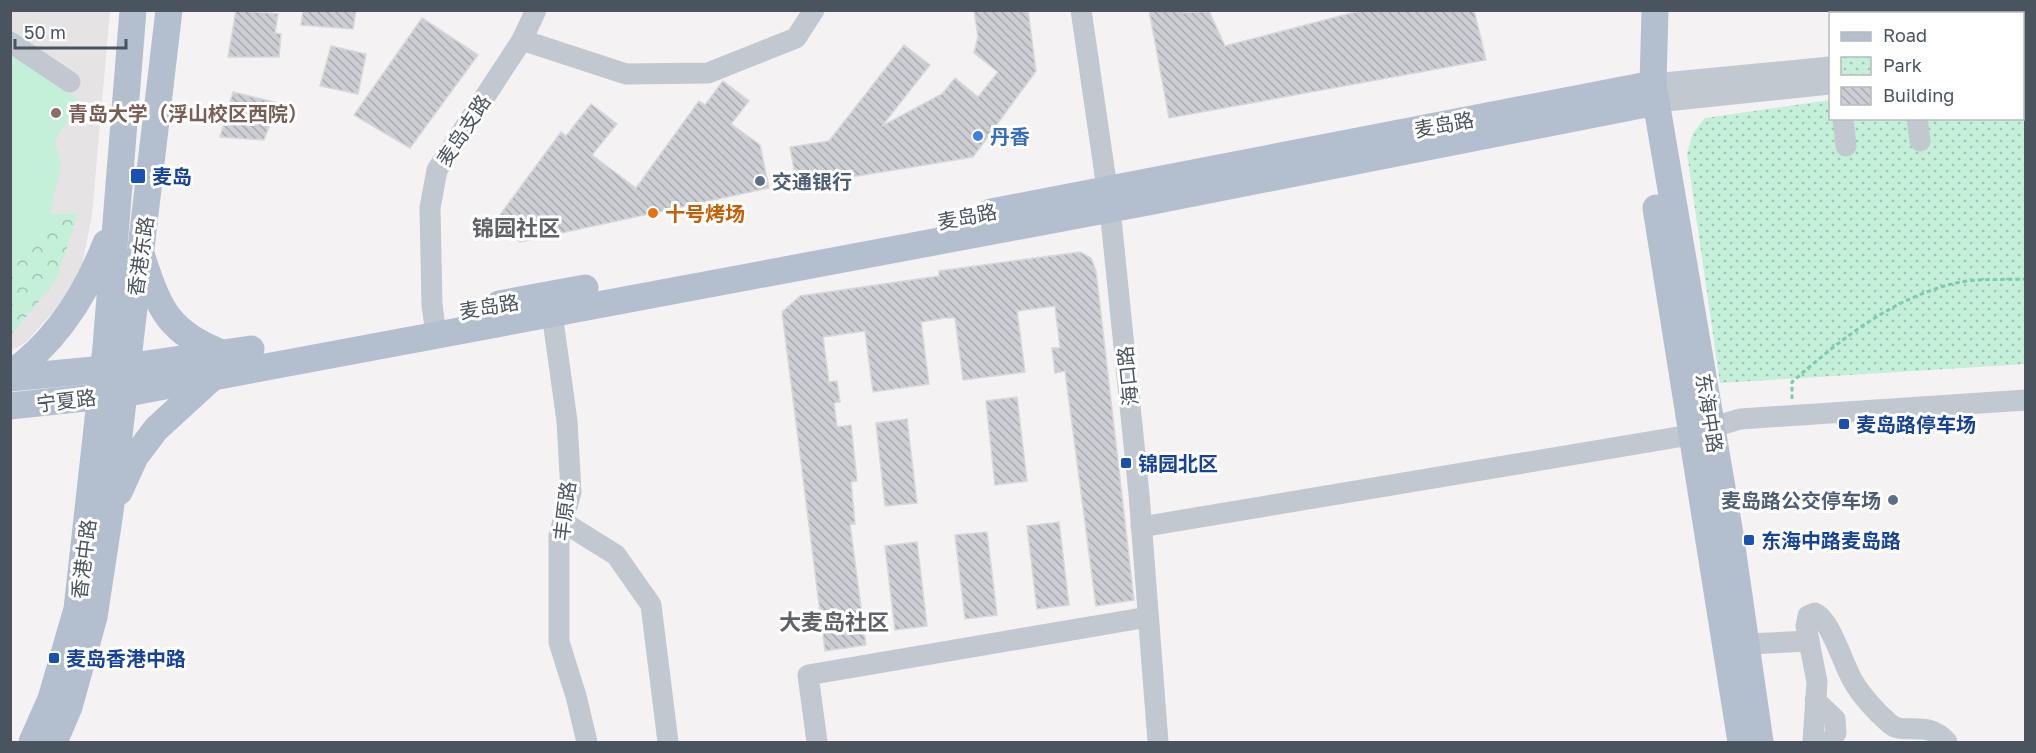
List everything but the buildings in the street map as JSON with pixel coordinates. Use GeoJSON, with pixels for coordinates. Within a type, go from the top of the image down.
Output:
{"type":"FeatureCollection","features":[{"type":"Feature","properties":{"kind":"main road","name":"香港东路"},"geometry":{"type":"LineString","coordinates":[[114,368],[116,219],[133,10]]}},
{"type":"Feature","properties":{"kind":"main road","name":"香港东路"},"geometry":{"type":"LineString","coordinates":[[114,368],[141,253],[169,10]]}},
{"type":"Feature","properties":{"kind":"main road"},"geometry":{"type":"LineString","coordinates":[[1638,10],[1646,95]]}},
{"type":"Feature","properties":{"kind":"main road"},"geometry":{"type":"LineString","coordinates":[[1646,95],[1655,10]]}},
{"type":"Feature","properties":{"kind":"main road","name":"麦岛路"},"geometry":{"type":"LineString","coordinates":[[111,395],[220,364],[1109,199],[1646,95]]}},
{"type":"Feature","properties":{"kind":"main road","name":"东海中路"},"geometry":{"type":"LineString","coordinates":[[1646,95],[1702,431],[1746,644],[1760,742]]}},
{"type":"Feature","properties":{"kind":"main road","name":"麦岛路"},"geometry":{"type":"LineString","coordinates":[[434,325],[552,314],[1109,199]]}},
{"type":"Feature","properties":{"kind":"main road"},"geometry":{"type":"LineString","coordinates":[[10,376],[31,359],[59,328],[95,271],[116,219]]}},
{"type":"Feature","properties":{"kind":"main road"},"geometry":{"type":"LineString","coordinates":[[110,512],[135,457],[175,410],[220,364],[198,343],[179,330],[164,313],[156,299],[141,253]]}},
{"type":"Feature","properties":{"kind":"main road","name":"麦岛路"},"geometry":{"type":"LineString","coordinates":[[114,368],[220,364]]}},
{"type":"Feature","properties":{"kind":"main road","name":"宁夏路"},"geometry":{"type":"LineString","coordinates":[[10,376],[114,368]]}},
{"type":"Feature","properties":{"kind":"main road","name":"香港中路"},"geometry":{"type":"LineString","coordinates":[[32,742],[51,699],[77,609],[90,511],[114,368]]}},
{"type":"Feature","properties":{"kind":"main road","name":"宁夏路"},"geometry":{"type":"LineString","coordinates":[[10,406],[111,395]]}},
{"type":"Feature","properties":{"kind":"main road","name":"香港中路"},"geometry":{"type":"LineString","coordinates":[[54,742],[69,707],[94,617],[110,512],[111,395]]}},
{"type":"Feature","properties":{"kind":"main road","name":"东海中路"},"geometry":{"type":"LineString","coordinates":[[1702,431],[1741,742]]}},
{"type":"Feature","properties":{"kind":"street","name":"麦岛支路"},"geometry":{"type":"LineString","coordinates":[[434,325],[430,208],[436,170],[522,40],[536,10]]}},
{"type":"Feature","properties":{"kind":"street"},"geometry":{"type":"LineString","coordinates":[[522,40],[626,74],[708,73],[796,38],[814,10]]}},
{"type":"Feature","properties":{"kind":"street","name":"海口路"},"geometry":{"type":"LineString","coordinates":[[1081,10],[1109,199],[1141,527],[1158,742]]}},
{"type":"Feature","properties":{"kind":"street"},"geometry":{"type":"LineString","coordinates":[[10,42],[70,82]]}},
{"type":"Feature","properties":{"kind":"street","name":"麦岛路"},"geometry":{"type":"LineString","coordinates":[[1646,95],[1829,67]]}},
{"type":"Feature","properties":{"kind":"street","name":"麦岛路"},"geometry":{"type":"LineString","coordinates":[[1646,95],[1829,84]]}},
{"type":"Feature","properties":{"kind":"street"},"geometry":{"type":"LineString","coordinates":[[1843,120],[1846,146]]}},
{"type":"Feature","properties":{"kind":"street"},"geometry":{"type":"LineString","coordinates":[[1917,120],[1920,141]]}},
{"type":"Feature","properties":{"kind":"street","name":"丰原路"},"geometry":{"type":"LineString","coordinates":[[552,314],[567,421],[571,492],[559,536],[559,642],[576,696],[587,742]]}},
{"type":"Feature","properties":{"kind":"street"},"geometry":{"type":"LineString","coordinates":[[1141,527],[1702,431],[1740,419],[2025,400]]}},
{"type":"Feature","properties":{"kind":"street"},"geometry":{"type":"LineString","coordinates":[[563,522],[616,555],[651,605],[668,742]]}},
{"type":"Feature","properties":{"kind":"street"},"geometry":{"type":"LineString","coordinates":[[1813,742],[1817,682],[1806,621],[1810,614],[1815,613],[1825,623],[1853,682],[1888,723],[1900,729],[1929,730],[1941,735],[1947,742]]}},
{"type":"Feature","properties":{"kind":"street"},"geometry":{"type":"LineString","coordinates":[[817,742],[808,675],[1148,617]]}},
{"type":"Feature","properties":{"kind":"street"},"geometry":{"type":"LineString","coordinates":[[1746,644],[1809,641]]}},
{"type":"Feature","properties":{"kind":"street"},"geometry":{"type":"LineString","coordinates":[[1815,700],[1835,719],[1836,734],[1830,742]]}},
{"type":"Feature","properties":{"kind":"path"},"geometry":{"type":"LineString","coordinates":[[1792,415],[1792,382],[1851,333],[1899,303],[1958,282],[2025,279]]}},
{"type":"Feature","properties":{"kind":"shaded area","name":"青岛大学（浮山校区西院）"},"geometry":{"type":"Polygon","coordinates":[[[11,11],[110,11],[92,215],[81,270],[57,308],[25,343],[11,351],[11,11]]]}},
{"type":"Feature","properties":{"kind":"green space"},"geometry":{"type":"Polygon","coordinates":[[[11,55],[80,101],[55,141],[61,165],[50,214],[11,275],[11,55]]]}},
{"type":"Feature","properties":{"kind":"green space"},"geometry":{"type":"Polygon","coordinates":[[[2025,89],[2025,364],[1720,383],[1687,153],[1693,133],[1705,118],[1829,100],[1829,120],[2024,120],[2025,89]]]}},
{"type":"Feature","properties":{"kind":"green space"},"geometry":{"type":"Polygon","coordinates":[[[50,214],[78,214],[56,280],[11,335],[11,268],[50,214]]]}},
{"type":"Feature","properties":{"kind":"place","name":"青岛大学（浮山校区西院）"},"geometry":{"type":"Point","coordinates":[56,113]}},
{"type":"Feature","properties":{"kind":"place","name":"丹香"},"geometry":{"type":"Point","coordinates":[978,136]}},
{"type":"Feature","properties":{"kind":"place","name":"麦岛"},"geometry":{"type":"Point","coordinates":[138,176]}},
{"type":"Feature","properties":{"kind":"place","name":"交通银行"},"geometry":{"type":"Point","coordinates":[760,181]}},
{"type":"Feature","properties":{"kind":"place","name":"十号烤场"},"geometry":{"type":"Point","coordinates":[653,213]}},
{"type":"Feature","properties":{"kind":"place","name":"麦岛路停车场"},"geometry":{"type":"Point","coordinates":[1844,424]}},
{"type":"Feature","properties":{"kind":"place","name":"锦园北区"},"geometry":{"type":"Point","coordinates":[1126,463]}},
{"type":"Feature","properties":{"kind":"place","name":"麦岛路公交停车场"},"geometry":{"type":"Point","coordinates":[1893,500]}},
{"type":"Feature","properties":{"kind":"place","name":"东海中路麦岛路"},"geometry":{"type":"Point","coordinates":[1749,540]}},
{"type":"Feature","properties":{"kind":"place","name":"麦岛香港中路"},"geometry":{"type":"Point","coordinates":[54,658]}},
{"type":"Feature","properties":{"kind":"district","name":"锦园社区"},"geometry":{"type":"Point","coordinates":[516,227]}},
{"type":"Feature","properties":{"kind":"district","name":"大麦岛社区"},"geometry":{"type":"Point","coordinates":[834,621]}}]}
